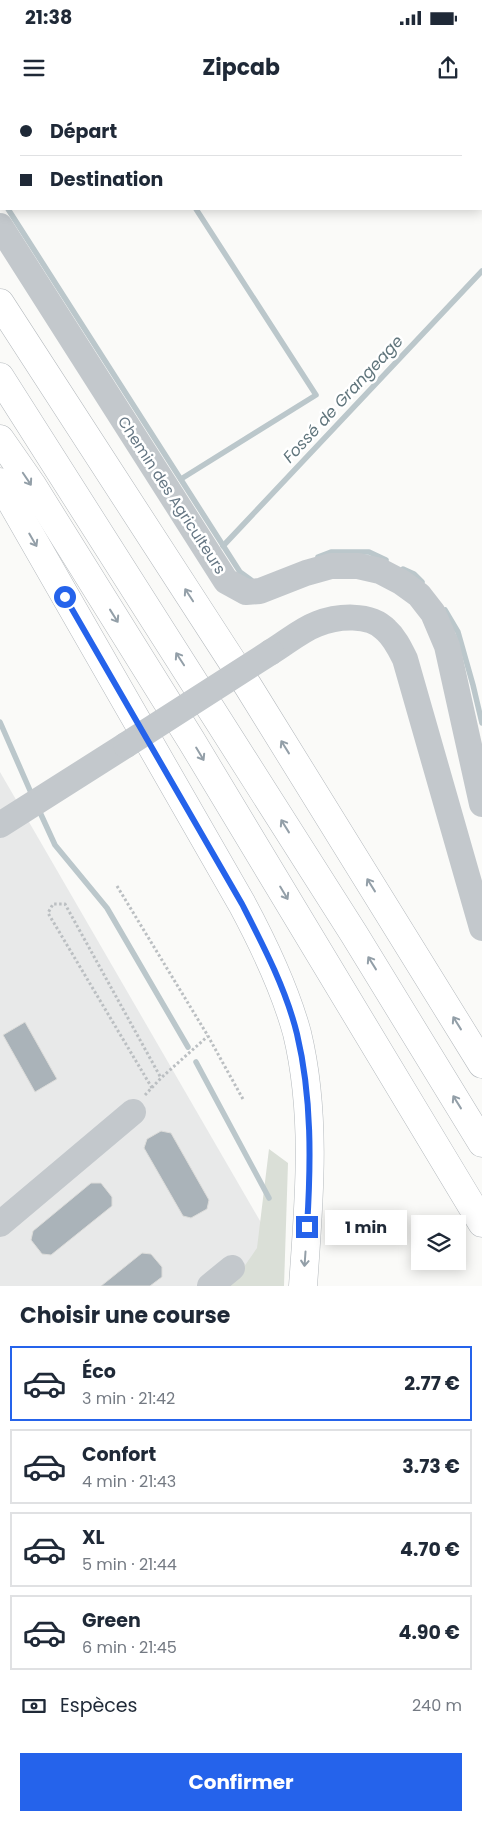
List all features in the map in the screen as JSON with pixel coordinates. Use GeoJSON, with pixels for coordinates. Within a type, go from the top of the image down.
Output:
{"type":"FeatureCollection","features":[{"type":"Feature","properties":{"kind":"highway"},"geometry":{"type":"LineString","coordinates":[[0,303],[248,686],[482,1064]]}},
{"type":"Feature","properties":{"kind":"highway"},"geometry":{"type":"LineString","coordinates":[[0,377],[296,842],[482,1143]]}},
{"type":"Feature","properties":{"kind":"highway"},"geometry":{"type":"LineString","coordinates":[[0,439],[32,485],[192,740],[482,1223]]}},
{"type":"Feature","properties":{"kind":"highway"},"geometry":{"type":"LineString","coordinates":[[0,482],[242,904],[261,940],[286,1003],[296,1033],[304,1075],[308,1113],[310,1152],[304,1286]]}},
{"type":"Feature","properties":{"kind":"street","name":"Chemin des Agriculteurs"},"geometry":{"type":"LineString","coordinates":[[0,226],[226,581],[246,592],[260,591],[306,572],[331,566],[358,566],[380,571],[401,582],[419,596],[433,613],[447,646],[482,804]]}},
{"type":"Feature","properties":{"kind":"street"},"geometry":{"type":"LineString","coordinates":[[7,820],[316,624],[338,618],[359,618],[374,621],[386,629],[398,644],[404,659],[482,928]]}},
{"type":"Feature","properties":{"kind":"street"},"geometry":{"type":"LineString","coordinates":[[0,1224],[133,1112]]}},
{"type":"Feature","properties":{"kind":"street"},"geometry":{"type":"LineString","coordinates":[[210,1286],[232,1268]]}},
{"type":"Feature","properties":{"kind":"path"},"geometry":{"type":"LineString","coordinates":[[117,886],[208,1036],[244,1101]]}},
{"type":"Feature","properties":{"kind":"path"},"geometry":{"type":"LineString","coordinates":[[152,1088],[48,913],[53,904],[65,904],[161,1078]]}},
{"type":"Feature","properties":{"kind":"path"},"geometry":{"type":"LineString","coordinates":[[133,1112],[142,1098],[161,1078],[208,1036]]}},
{"type":"Feature","properties":{"kind":"shaded area"},"geometry":{"type":"Polygon","coordinates":[[[0,772],[263,1226],[266,1286],[0,1286],[0,772]]]}},
{"type":"Feature","properties":{"kind":"shaded area"},"geometry":{"type":"Polygon","coordinates":[[[269,1149],[288,1163],[284,1286],[228,1286],[232,1284],[257,1248],[269,1149]]]}},
{"type":"Feature","properties":{"kind":"building"},"geometry":{"type":"Polygon","coordinates":[[[25,1022],[57,1079],[35,1092],[3,1035],[25,1022]]]}},
{"type":"Feature","properties":{"kind":"building"},"geometry":{"type":"Polygon","coordinates":[[[161,1131],[171,1133],[209,1200],[207,1209],[191,1218],[183,1216],[144,1148],[147,1139],[161,1131]]]}},
{"type":"Feature","properties":{"kind":"building"},"geometry":{"type":"Polygon","coordinates":[[[91,1183],[101,1183],[112,1197],[112,1206],[51,1255],[42,1254],[31,1240],[33,1231],[91,1183]]]}},
{"type":"Feature","properties":{"kind":"building"},"geometry":{"type":"Polygon","coordinates":[[[142,1253],[151,1254],[162,1267],[162,1277],[150,1286],[101,1286],[142,1253]]]}},
{"type":"Feature","properties":{"kind":"waterway"},"geometry":{"type":"LineString","coordinates":[[9,210],[240,572],[251,580]]}},
{"type":"Feature","properties":{"kind":"waterway"},"geometry":{"type":"LineString","coordinates":[[181,479],[316,395],[197,210]]}},
{"type":"Feature","properties":{"kind":"waterway","name":"Fossé de Grangeage"},"geometry":{"type":"LineString","coordinates":[[223,546],[482,271]]}},
{"type":"Feature","properties":{"kind":"waterway"},"geometry":{"type":"LineString","coordinates":[[318,557],[331,552],[369,552],[386,560]]}},
{"type":"Feature","properties":{"kind":"waterway"},"geometry":{"type":"LineString","coordinates":[[403,569],[414,574],[422,582]]}},
{"type":"Feature","properties":{"kind":"waterway"},"geometry":{"type":"LineString","coordinates":[[445,610],[458,632],[482,723]]}},
{"type":"Feature","properties":{"kind":"waterway"},"geometry":{"type":"LineString","coordinates":[[0,722],[32,795]]}},
{"type":"Feature","properties":{"kind":"waterway"},"geometry":{"type":"LineString","coordinates":[[38,808],[55,845],[107,908],[188,1047]]}},
{"type":"Feature","properties":{"kind":"waterway"},"geometry":{"type":"LineString","coordinates":[[196,1062],[269,1198]]}},
{"type":"Feature","properties":{"kind":"route"},"geometry":{"type":"LineString","coordinates":[[65,597],[242,904],[261,940],[274,971],[296,1033],[304,1075],[310,1152],[307,1227]]}}]}
